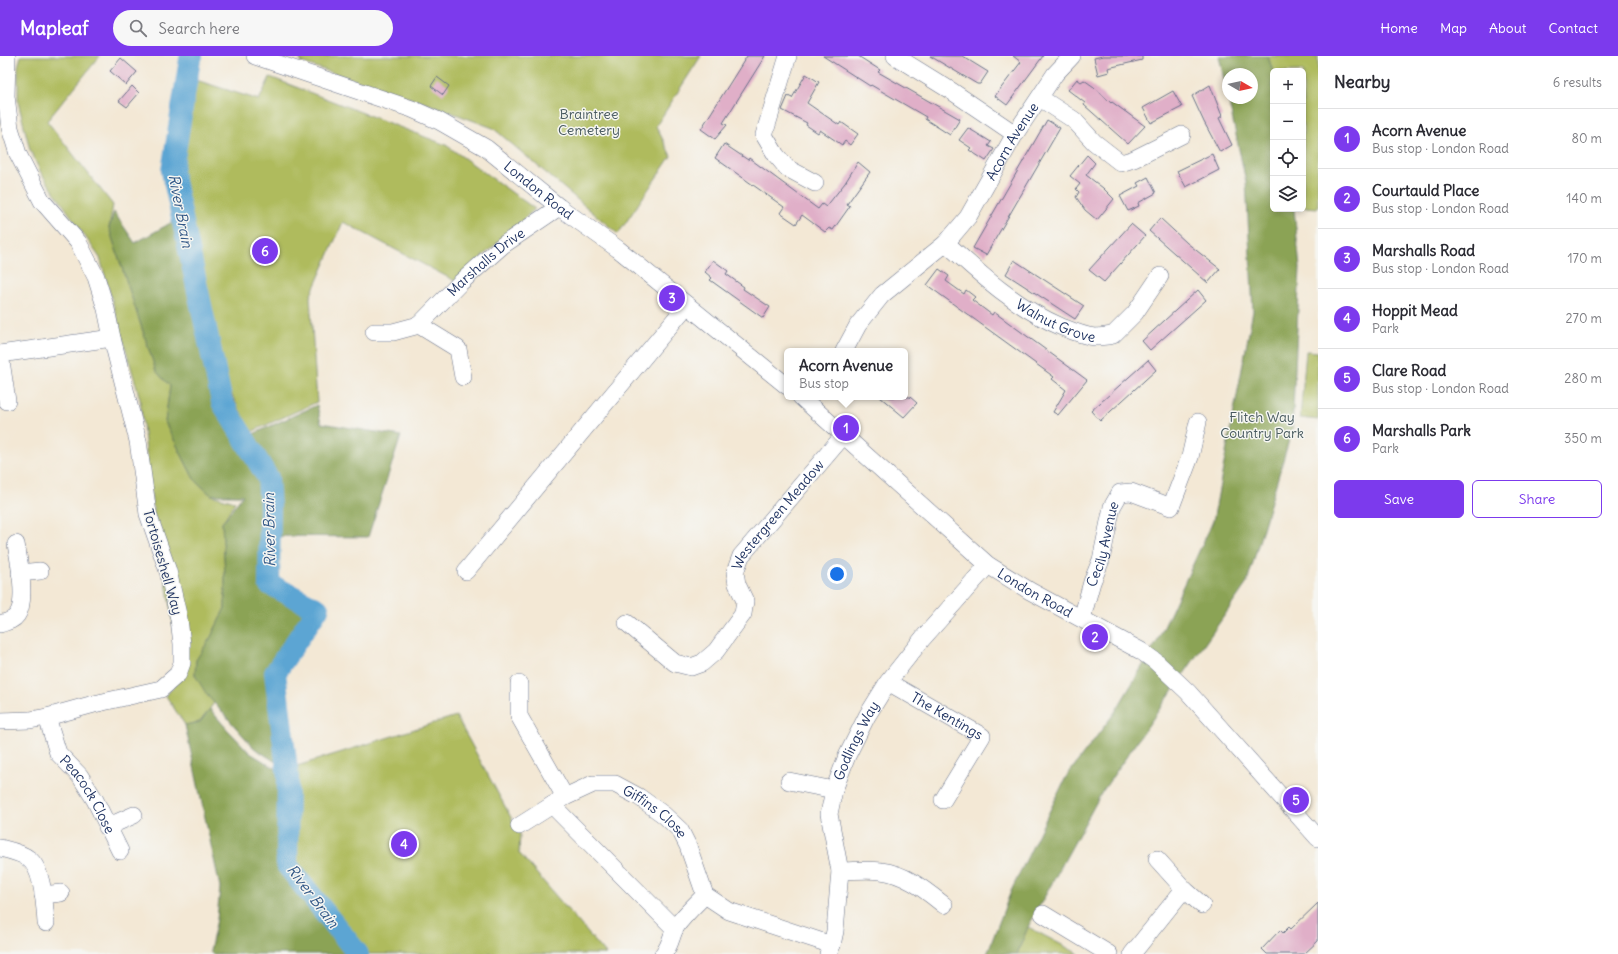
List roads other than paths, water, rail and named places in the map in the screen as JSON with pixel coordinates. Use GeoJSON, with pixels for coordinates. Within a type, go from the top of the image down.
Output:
{"type":"FeatureCollection","features":[{"type":"Feature","properties":{"kind":"street","name":"Tortoiseshell Way"},"geometry":{"type":"LineString","coordinates":[[0,720],[30,720],[47,717],[94,704],[161,690],[178,674],[182,663],[182,644],[179,619],[168,571],[148,514],[138,441],[106,309],[96,277],[78,242],[42,201],[18,154],[10,128],[6,96],[7,56]]}},
{"type":"Feature","properties":{"kind":"street","name":"London Road"},"geometry":{"type":"LineString","coordinates":[[255,56],[412,109],[439,121],[486,148],[560,207],[618,249],[784,384]]}},
{"type":"Feature","properties":{"kind":"street"},"geometry":{"type":"LineString","coordinates":[[788,56],[764,135],[776,155],[787,168],[816,183]]}},
{"type":"Feature","properties":{"kind":"street"},"geometry":{"type":"LineString","coordinates":[[895,56],[953,92],[1015,134]]}},
{"type":"Feature","properties":{"kind":"street","name":"Acorn Avenue"},"geometry":{"type":"LineString","coordinates":[[846,348],[858,325],[882,295],[946,243],[968,217],[1015,134],[1055,74],[1072,56]]}},
{"type":"Feature","properties":{"kind":"street"},"geometry":{"type":"LineString","coordinates":[[1040,98],[1074,120],[1094,142],[1121,163],[1134,159],[1182,135]]}},
{"type":"Feature","properties":{"kind":"street","name":"Marshalls Drive"},"geometry":{"type":"LineString","coordinates":[[419,325],[460,283],[503,245],[560,207]]}},
{"type":"Feature","properties":{"kind":"street","name":"Walnut Grove"},"geometry":{"type":"LineString","coordinates":[[946,243],[986,280],[1013,300],[1037,315],[1071,330],[1095,337],[1113,335],[1135,313],[1160,276]]}},
{"type":"Feature","properties":{"kind":"street"},"geometry":{"type":"LineString","coordinates":[[466,571],[687,305]]}},
{"type":"Feature","properties":{"kind":"street"},"geometry":{"type":"LineString","coordinates":[[374,332],[393,332],[419,325],[458,349],[463,377]]}},
{"type":"Feature","properties":{"kind":"street"},"geometry":{"type":"LineString","coordinates":[[7,401],[0,354],[112,338]]}},
{"type":"Feature","properties":{"kind":"street","name":"London Road"},"geometry":{"type":"LineString","coordinates":[[808,400],[844,436],[988,565],[1030,591],[1141,651],[1155,661],[1182,687],[1318,838]]}},
{"type":"Feature","properties":{"kind":"street","name":"Cecily Avenue"},"geometry":{"type":"LineString","coordinates":[[1082,618],[1092,582],[1101,560],[1112,507],[1120,493],[1131,492],[1170,507],[1190,457],[1198,422]]}},
{"type":"Feature","properties":{"kind":"street","name":"Westergreen Meadow"},"geometry":{"type":"LineString","coordinates":[[627,623],[675,663],[691,666],[702,664],[716,651],[743,614],[744,601],[737,584],[735,572],[741,556],[844,436]]}},
{"type":"Feature","properties":{"kind":"street"},"geometry":{"type":"LineString","coordinates":[[0,624],[11,620],[17,615],[20,608],[20,573],[16,544]]}},
{"type":"Feature","properties":{"kind":"street","name":"Godlings Way"},"geometry":{"type":"LineString","coordinates":[[830,950],[835,931],[840,871],[829,814],[834,790],[846,756],[867,716],[888,682],[923,638],[988,565]]}},
{"type":"Feature","properties":{"kind":"street"},"geometry":{"type":"LineString","coordinates":[[20,573],[40,571]]}},
{"type":"Feature","properties":{"kind":"street","name":"The Kentings"},"geometry":{"type":"LineString","coordinates":[[888,682],[982,736],[943,800]]}},
{"type":"Feature","properties":{"kind":"street"},"geometry":{"type":"LineString","coordinates":[[519,684],[519,716],[559,801],[675,930]]}},
{"type":"Feature","properties":{"kind":"street","name":"Peacock Close"},"geometry":{"type":"LineString","coordinates":[[47,717],[58,753],[80,776],[95,800],[120,851]]}},
{"type":"Feature","properties":{"kind":"street"},"geometry":{"type":"LineString","coordinates":[[790,781],[834,790]]}},
{"type":"Feature","properties":{"kind":"street","name":"Giffins Close"},"geometry":{"type":"LineString","coordinates":[[519,826],[559,801],[593,784],[615,784],[639,797],[664,815],[680,830],[688,846],[705,895]]}},
{"type":"Feature","properties":{"kind":"street"},"geometry":{"type":"LineString","coordinates":[[108,827],[134,815]]}},
{"type":"Feature","properties":{"kind":"street"},"geometry":{"type":"LineString","coordinates":[[0,848],[30,859],[38,871],[43,895],[46,923]]}},
{"type":"Feature","properties":{"kind":"street"},"geometry":{"type":"LineString","coordinates":[[1157,859],[1184,889],[1202,905]]}},
{"type":"Feature","properties":{"kind":"street"},"geometry":{"type":"LineString","coordinates":[[840,871],[881,871],[899,876],[920,886],[944,905]]}},
{"type":"Feature","properties":{"kind":"street"},"geometry":{"type":"LineString","coordinates":[[1132,954],[1184,889]]}},
{"type":"Feature","properties":{"kind":"street"},"geometry":{"type":"LineString","coordinates":[[43,895],[61,893]]}},
{"type":"Feature","properties":{"kind":"street"},"geometry":{"type":"LineString","coordinates":[[668,953],[675,930],[681,920],[705,895],[729,911],[830,950]]}},
{"type":"Feature","properties":{"kind":"street"},"geometry":{"type":"LineString","coordinates":[[1043,914],[1109,954]]}},
{"type":"Feature","properties":{"kind":"waterway","name":"River Brain"},"geometry":{"type":"LineString","coordinates":[[192,56],[190,59],[172,171],[222,402],[268,478],[270,507],[269,584],[318,609],[275,673],[288,777],[287,865],[358,954]]}},
{"type":"Feature","properties":{"kind":"place","name":"Marshalls Park"},"geometry":{"type":"Point","coordinates":[265,251]}},
{"type":"Feature","properties":{"kind":"place","name":"Marshalls Road"},"geometry":{"type":"Point","coordinates":[672,298]}},
{"type":"Feature","properties":{"kind":"place","name":"Acorn Avenue"},"geometry":{"type":"Point","coordinates":[846,428]}},
{"type":"Feature","properties":{"kind":"place","name":"Courtauld Place"},"geometry":{"type":"Point","coordinates":[1095,637]}},
{"type":"Feature","properties":{"kind":"place","name":"Clare Road"},"geometry":{"type":"Point","coordinates":[1296,800]}},
{"type":"Feature","properties":{"kind":"place","name":"Hoppit Mead"},"geometry":{"type":"Point","coordinates":[404,844]}},
{"type":"Feature","properties":{"kind":"park label","name":"Braintree Cemetery"},"geometry":{"type":"Point","coordinates":[589,122]}},
{"type":"Feature","properties":{"kind":"park label","name":"Flitch Way Country Park"},"geometry":{"type":"Point","coordinates":[1262,426]}}]}
